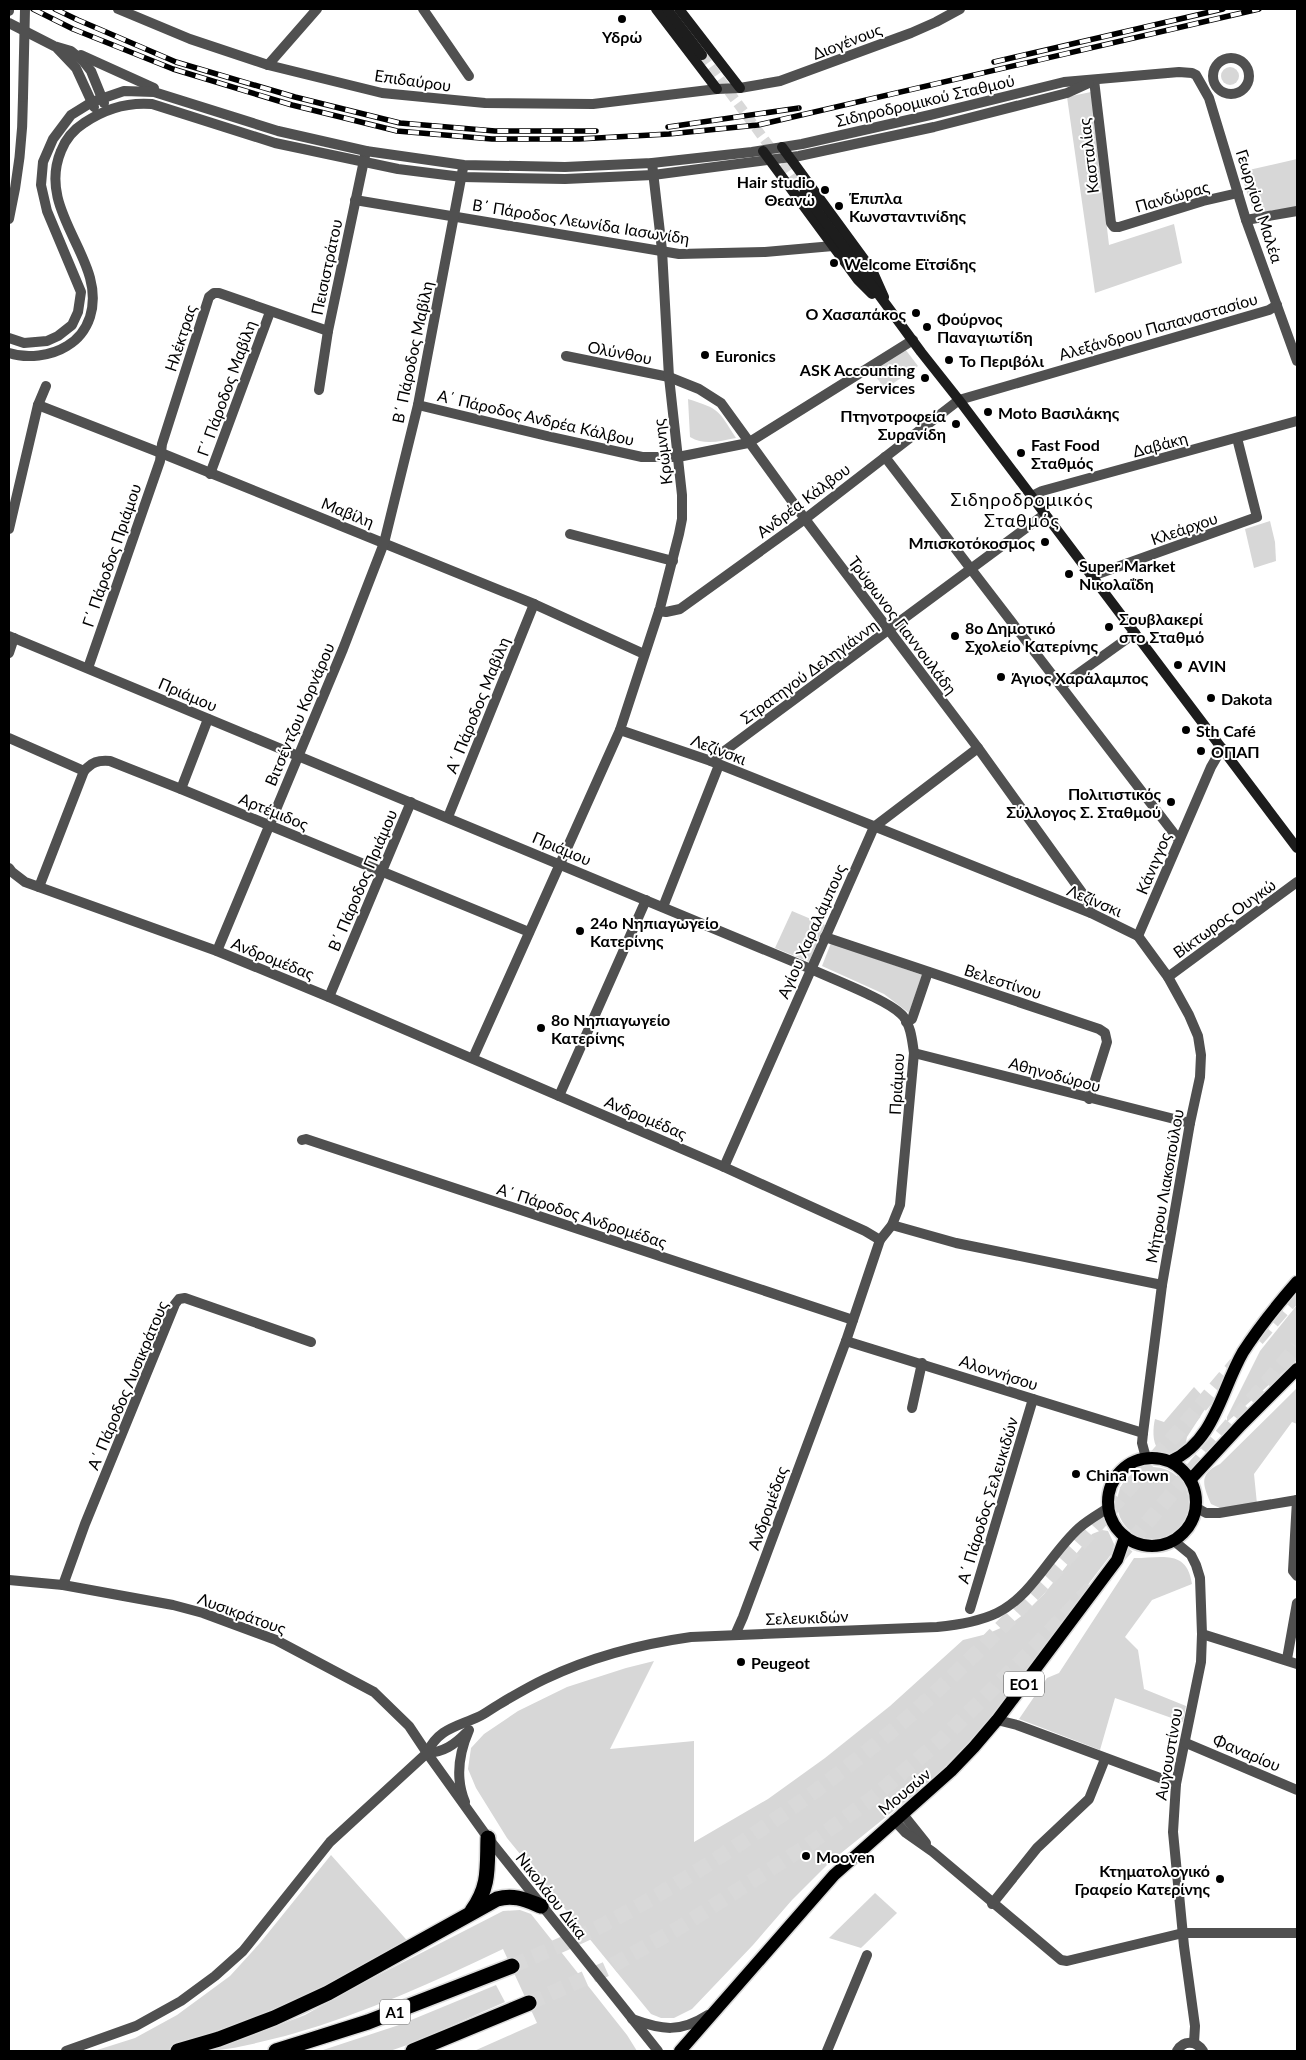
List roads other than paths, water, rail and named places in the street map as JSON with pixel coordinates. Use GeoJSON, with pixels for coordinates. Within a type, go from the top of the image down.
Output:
{"type":"FeatureCollection","features":[{"type":"Feature","properties":{"kind":"highway"},"geometry":{"type":"LineString","coordinates":[[469,1914],[482,1897],[486,1884],[488,1838]]}},
{"type":"Feature","properties":{"kind":"highway"},"geometry":{"type":"LineString","coordinates":[[178,2051],[219,2039],[274,2018],[328,1993],[488,1903],[507,1896],[519,1897],[541,1906]]}},
{"type":"Feature","properties":{"kind":"highway","name":"Α1"},"geometry":{"type":"LineString","coordinates":[[276,2051],[368,2022],[512,1966]]}},
{"type":"Feature","properties":{"kind":"highway"},"geometry":{"type":"LineString","coordinates":[[413,2051],[529,2003]]}},
{"type":"Feature","properties":{"kind":"main road"},"geometry":{"type":"LineString","coordinates":[[656,9],[717,89]]}},
{"type":"Feature","properties":{"kind":"main road"},"geometry":{"type":"LineString","coordinates":[[667,9],[702,56]]}},
{"type":"Feature","properties":{"kind":"main road"},"geometry":{"type":"LineString","coordinates":[[679,9],[740,88]]}},
{"type":"Feature","properties":{"kind":"main road"},"geometry":{"type":"LineString","coordinates":[[782,147],[872,270],[889,309]]}},
{"type":"Feature","properties":{"kind":"main road"},"geometry":{"type":"LineString","coordinates":[[763,150],[865,288],[889,309]]}},
{"type":"Feature","properties":{"kind":"main road"},"geometry":{"type":"LineString","coordinates":[[804,193],[889,309],[1297,848]]}},
{"type":"Feature","properties":{"kind":"main road"},"geometry":{"type":"LineString","coordinates":[[1171,1461],[1183,1455],[1203,1435],[1213,1420],[1242,1355],[1253,1337],[1297,1282]]}},
{"type":"Feature","properties":{"kind":"main road"},"geometry":{"type":"LineString","coordinates":[[1191,1479],[1297,1369]]}},
{"type":"Feature","properties":{"kind":"main road"},"geometry":{"type":"LineString","coordinates":[[1146,1458],[1171,1461],[1179,1466],[1191,1479],[1196,1493],[1197,1508],[1189,1528],[1174,1541],[1164,1545],[1149,1546],[1134,1542],[1117,1529],[1108,1508],[1109,1491],[1116,1475],[1129,1464],[1146,1458]]}},
{"type":"Feature","properties":{"kind":"main road","name":"Μουσών"},"geometry":{"type":"LineString","coordinates":[[680,2051],[834,1875],[951,1771],[997,1720],[1116,1560],[1125,1537]]}},
{"type":"Feature","properties":{"kind":"street"},"geometry":{"type":"LineString","coordinates":[[9,219],[22,134],[25,9]]}},
{"type":"Feature","properties":{"kind":"street","name":"Επιδαύρου"},"geometry":{"type":"LineString","coordinates":[[118,9],[190,39],[268,65],[382,93],[485,104],[593,104],[729,89]]}},
{"type":"Feature","properties":{"kind":"street"},"geometry":{"type":"LineString","coordinates":[[268,65],[317,9]]}},
{"type":"Feature","properties":{"kind":"street"},"geometry":{"type":"LineString","coordinates":[[423,9],[469,76]]}},
{"type":"Feature","properties":{"kind":"street","name":"Διογένους"},"geometry":{"type":"LineString","coordinates":[[729,89],[780,81],[797,76],[910,33],[960,9]]}},
{"type":"Feature","properties":{"kind":"street"},"geometry":{"type":"LineString","coordinates":[[9,23],[54,46],[71,51],[174,97]]}},
{"type":"Feature","properties":{"kind":"street"},"geometry":{"type":"LineString","coordinates":[[54,46],[76,68],[97,115]]}},
{"type":"Feature","properties":{"kind":"street"},"geometry":{"type":"LineString","coordinates":[[71,51],[84,61],[91,71],[107,110]]}},
{"type":"Feature","properties":{"kind":"street"},"geometry":{"type":"LineString","coordinates":[[1227,58],[1237,59],[1246,67],[1248,80],[1246,85],[1236,93],[1204,87],[1213,74],[1217,65],[1227,58]]}},
{"type":"Feature","properties":{"kind":"street","name":"Σιδηροδρομικού Σταθμού"},"geometry":{"type":"LineString","coordinates":[[174,97],[278,131],[366,151],[464,165],[556,167],[652,163],[782,147],[930,115],[1064,82],[1192,73],[1200,79],[1204,87]]}},
{"type":"Feature","properties":{"kind":"street"},"geometry":{"type":"LineString","coordinates":[[1213,74],[1218,88],[1225,92]]}},
{"type":"Feature","properties":{"kind":"street","name":"Σιδηροδρομικού Σταθμού"},"geometry":{"type":"LineString","coordinates":[[9,353],[26,356],[62,350],[75,341],[87,326],[93,306],[92,284],[68,229],[56,193],[55,175],[58,158],[71,132],[107,110],[134,103],[152,104],[275,143],[363,162],[462,177],[565,179],[653,175],[790,157],[934,127],[1067,93],[1094,80]]}},
{"type":"Feature","properties":{"kind":"street","name":"Κασταλίας"},"geometry":{"type":"LineString","coordinates":[[1094,80],[1111,222],[1114,227]]}},
{"type":"Feature","properties":{"kind":"street","name":"Γεωργίου Μαλέα"},"geometry":{"type":"LineString","coordinates":[[1204,87],[1213,108],[1246,220],[1297,361]]}},
{"type":"Feature","properties":{"kind":"street"},"geometry":{"type":"LineString","coordinates":[[9,338],[24,343],[47,341],[58,336],[72,324],[78,312],[81,292],[47,211],[41,185],[42,169],[46,154],[61,126],[71,115],[92,102],[124,91],[138,90],[174,97]]}},
{"type":"Feature","properties":{"kind":"street"},"geometry":{"type":"LineString","coordinates":[[1213,108],[1225,92]]}},
{"type":"Feature","properties":{"kind":"street"},"geometry":{"type":"LineString","coordinates":[[930,115],[934,127]]}},
{"type":"Feature","properties":{"kind":"street","name":"Πεισιστράτου"},"geometry":{"type":"LineString","coordinates":[[319,390],[328,331],[366,151]]}},
{"type":"Feature","properties":{"kind":"street","name":"Κρώμνης"},"geometry":{"type":"LineString","coordinates":[[620,730],[659,611],[682,519],[682,495],[669,377],[662,250],[652,163]]}},
{"type":"Feature","properties":{"kind":"street","name":"Β΄ Πάροδος Μαβίλη"},"geometry":{"type":"LineString","coordinates":[[384,543],[418,405],[464,165]]}},
{"type":"Feature","properties":{"kind":"street","name":"Πανδώρας"},"geometry":{"type":"LineString","coordinates":[[1114,227],[1119,228],[1203,201],[1238,194]]}},
{"type":"Feature","properties":{"kind":"street","name":"Β΄ Πάροδος Λεωνίδα Ιασωνίδη"},"geometry":{"type":"LineString","coordinates":[[355,200],[679,254],[765,252],[833,246]]}},
{"type":"Feature","properties":{"kind":"street"},"geometry":{"type":"LineString","coordinates":[[1246,220],[1297,211]]}},
{"type":"Feature","properties":{"kind":"street","name":"Ηλέκτρας"},"geometry":{"type":"LineString","coordinates":[[161,452],[209,297],[214,293],[220,293],[328,331]]}},
{"type":"Feature","properties":{"kind":"street","name":"Αλεξάνδρου Παπαναστασίου"},"geometry":{"type":"LineString","coordinates":[[959,400],[1269,310],[1277,305]]}},
{"type":"Feature","properties":{"kind":"street","name":"Γ΄ Πάροδος Μαβίλη"},"geometry":{"type":"LineString","coordinates":[[210,474],[270,312]]}},
{"type":"Feature","properties":{"kind":"street"},"geometry":{"type":"LineString","coordinates":[[748,443],[913,340]]}},
{"type":"Feature","properties":{"kind":"street","name":"Ολύνθου"},"geometry":{"type":"LineString","coordinates":[[566,356],[669,377]]}},
{"type":"Feature","properties":{"kind":"street","name":"Τρύφωνος Γιαννουλάδη"},"geometry":{"type":"LineString","coordinates":[[669,377],[699,389],[721,403],[804,519],[978,748],[1088,901],[1091,914]]}},
{"type":"Feature","properties":{"kind":"street"},"geometry":{"type":"LineString","coordinates":[[9,529],[38,406],[46,386]]}},
{"type":"Feature","properties":{"kind":"street","name":"Ανδρέα Κάλβου"},"geometry":{"type":"LineString","coordinates":[[659,611],[674,612],[680,609],[804,519],[959,400]]}},
{"type":"Feature","properties":{"kind":"street","name":"Α΄ Πάροδος Ανδρέα Κάλβου"},"geometry":{"type":"LineString","coordinates":[[418,405],[642,457],[678,456],[748,443]]}},
{"type":"Feature","properties":{"kind":"street","name":"Μαβίλη"},"geometry":{"type":"LineString","coordinates":[[38,406],[161,452],[210,474],[534,604],[644,654]]}},
{"type":"Feature","properties":{"kind":"street","name":"Δαβάκη"},"geometry":{"type":"LineString","coordinates":[[1032,496],[1042,491],[1297,421]]}},
{"type":"Feature","properties":{"kind":"street","name":"Κλεάρχου"},"geometry":{"type":"LineString","coordinates":[[1092,576],[1257,517],[1237,438]]}},
{"type":"Feature","properties":{"kind":"street","name":"Γ΄ Πάροδος Πριάμου"},"geometry":{"type":"LineString","coordinates":[[88,668],[160,461],[161,452]]}},
{"type":"Feature","properties":{"kind":"street"},"geometry":{"type":"LineString","coordinates":[[885,457],[1179,840]]}},
{"type":"Feature","properties":{"kind":"street","name":"Στρατηγού Δεληγιάννη"},"geometry":{"type":"LineString","coordinates":[[715,763],[1046,514]]}},
{"type":"Feature","properties":{"kind":"street"},"geometry":{"type":"LineString","coordinates":[[570,534],[673,561]]}},
{"type":"Feature","properties":{"kind":"street","name":"Βιτσέντζου Κορνάρου"},"geometry":{"type":"LineString","coordinates":[[217,951],[343,649],[384,543]]}},
{"type":"Feature","properties":{"kind":"street","name":"Α΄ Πάροδος Μαβίλη"},"geometry":{"type":"LineString","coordinates":[[448,817],[534,604]]}},
{"type":"Feature","properties":{"kind":"street"},"geometry":{"type":"LineString","coordinates":[[1061,686],[1135,633]]}},
{"type":"Feature","properties":{"kind":"street"},"geometry":{"type":"LineString","coordinates":[[9,653],[11,637]]}},
{"type":"Feature","properties":{"kind":"street","name":"Πριάμου"},"geometry":{"type":"LineString","coordinates":[[11,637],[297,757],[559,863],[811,969],[885,1003],[902,1016],[910,1028],[914,1053],[900,1205],[892,1225],[880,1240]]}},
{"type":"Feature","properties":{"kind":"street"},"geometry":{"type":"LineString","coordinates":[[181,788],[208,719]]}},
{"type":"Feature","properties":{"kind":"street"},"geometry":{"type":"LineString","coordinates":[[474,1058],[559,863],[620,730]]}},
{"type":"Feature","properties":{"kind":"street","name":"Λεζίνσκι"},"geometry":{"type":"LineString","coordinates":[[620,730],[715,763],[1091,914],[1138,936]]}},
{"type":"Feature","properties":{"kind":"street"},"geometry":{"type":"LineString","coordinates":[[9,738],[84,771],[39,887]]}},
{"type":"Feature","properties":{"kind":"street","name":"Αγίου Χαραλάμπους"},"geometry":{"type":"LineString","coordinates":[[724,1167],[874,827],[978,748]]}},
{"type":"Feature","properties":{"kind":"street","name":"Κάνιγγος"},"geometry":{"type":"LineString","coordinates":[[1138,936],[1211,767],[1222,748]]}},
{"type":"Feature","properties":{"kind":"street","name":"Αρτέμιδος"},"geometry":{"type":"LineString","coordinates":[[84,771],[91,763],[99,760],[110,761],[181,788],[529,932]]}},
{"type":"Feature","properties":{"kind":"street"},"geometry":{"type":"LineString","coordinates":[[663,907],[715,763]]}},
{"type":"Feature","properties":{"kind":"street","name":"Β΄ Πάροδος Πριάμου"},"geometry":{"type":"LineString","coordinates":[[329,997],[411,802]]}},
{"type":"Feature","properties":{"kind":"street","name":"Ανδρομέδας"},"geometry":{"type":"LineString","coordinates":[[9,868],[25,882],[217,951],[474,1058],[724,1167],[865,1231],[880,1240],[846,1341],[735,1635]]}},
{"type":"Feature","properties":{"kind":"street","name":"Βίκτωρος Ουγκώ"},"geometry":{"type":"LineString","coordinates":[[1168,978],[1297,882]]}},
{"type":"Feature","properties":{"kind":"street"},"geometry":{"type":"LineString","coordinates":[[559,1096],[646,900]]}},
{"type":"Feature","properties":{"kind":"street","name":"Μήτρου Λιακοπούλου"},"geometry":{"type":"LineString","coordinates":[[1138,936],[1168,978],[1189,1016],[1198,1036],[1201,1055],[1200,1077],[1190,1123],[1162,1285],[1142,1442],[1146,1458]]}},
{"type":"Feature","properties":{"kind":"street","name":"Βελεστίνου"},"geometry":{"type":"LineString","coordinates":[[825,938],[1099,1029],[1105,1033],[1107,1042],[1090,1099]]}},
{"type":"Feature","properties":{"kind":"street"},"geometry":{"type":"LineString","coordinates":[[906,1022],[912,1019],[928,972]]}},
{"type":"Feature","properties":{"kind":"street","name":"Αθηνοδώρου"},"geometry":{"type":"LineString","coordinates":[[914,1053],[1190,1123]]}},
{"type":"Feature","properties":{"kind":"street","name":"Α΄ Πάροδος Ανδρομέδας"},"geometry":{"type":"LineString","coordinates":[[302,1140],[306,1139],[853,1320]]}},
{"type":"Feature","properties":{"kind":"street"},"geometry":{"type":"LineString","coordinates":[[892,1225],[956,1243],[1162,1285]]}},
{"type":"Feature","properties":{"kind":"street","name":"Α΄ Πάροδος Λυσικράτους"},"geometry":{"type":"LineString","coordinates":[[63,1585],[85,1524],[175,1304],[180,1299],[186,1298],[311,1342]]}},
{"type":"Feature","properties":{"kind":"street","name":"Αλοννήσου"},"geometry":{"type":"LineString","coordinates":[[846,1341],[922,1363],[1143,1434]]}},
{"type":"Feature","properties":{"kind":"street"},"geometry":{"type":"LineString","coordinates":[[912,1408],[922,1363]]}},
{"type":"Feature","properties":{"kind":"street","name":"Α΄ Πάροδος Σελευκιδών"},"geometry":{"type":"LineString","coordinates":[[970,1609],[1033,1399]]}},
{"type":"Feature","properties":{"kind":"street"},"geometry":{"type":"LineString","coordinates":[[1197,1508],[1206,1513],[1219,1513],[1297,1500],[1293,1571],[1297,1576]]}},
{"type":"Feature","properties":{"kind":"street","name":"Σελευκιδών"},"geometry":{"type":"LineString","coordinates":[[479,1717],[470,1730],[448,1748],[439,1752],[427,1753],[432,1741],[464,1721],[479,1717],[545,1679],[574,1666],[622,1650],[656,1642],[691,1637],[937,1627],[982,1619],[1010,1606],[1024,1593],[1078,1528],[1108,1508]]}},
{"type":"Feature","properties":{"kind":"street","name":"Αυγουστίνου"},"geometry":{"type":"LineString","coordinates":[[1174,1541],[1191,1555],[1200,1578],[1201,1662],[1186,1743],[1176,1784],[1173,1832],[1195,2026],[1194,2043]]}},
{"type":"Feature","properties":{"kind":"street","name":"Λυσικράτους"},"geometry":{"type":"LineString","coordinates":[[9,1580],[63,1585],[173,1605],[203,1613],[276,1640],[374,1692],[409,1726],[427,1753]]}},
{"type":"Feature","properties":{"kind":"street"},"geometry":{"type":"LineString","coordinates":[[1287,1659],[1297,1603]]}},
{"type":"Feature","properties":{"kind":"street"},"geometry":{"type":"LineString","coordinates":[[1202,1634],[1287,1659],[1297,1664]]}},
{"type":"Feature","properties":{"kind":"street"},"geometry":{"type":"LineString","coordinates":[[997,1720],[1017,1725],[1176,1784]]}},
{"type":"Feature","properties":{"kind":"street"},"geometry":{"type":"LineString","coordinates":[[469,1812],[461,1788],[459,1762],[470,1730]]}},
{"type":"Feature","properties":{"kind":"street","name":"Φαναρίου"},"geometry":{"type":"LineString","coordinates":[[1186,1743],[1297,1790]]}},
{"type":"Feature","properties":{"kind":"street"},"geometry":{"type":"LineString","coordinates":[[66,2051],[136,2026],[180,2001],[216,1976],[243,1951],[330,1842],[427,1753]]}},
{"type":"Feature","properties":{"kind":"street","name":"Νικολάου Δίκα"},"geometry":{"type":"LineString","coordinates":[[427,1753],[488,1838],[658,2051]]}},
{"type":"Feature","properties":{"kind":"street"},"geometry":{"type":"LineString","coordinates":[[992,1904],[1037,1848],[1089,1799],[1105,1759]]}},
{"type":"Feature","properties":{"kind":"street"},"geometry":{"type":"LineString","coordinates":[[898,1817],[932,1852],[1061,1960],[1183,1932],[1297,1933]]}},
{"type":"Feature","properties":{"kind":"street"},"geometry":{"type":"LineString","coordinates":[[827,2051],[867,1955]]}},
{"type":"Feature","properties":{"kind":"street"},"geometry":{"type":"LineString","coordinates":[[632,2019],[651,2026],[676,2028],[691,2025],[715,2010]]}},
{"type":"Feature","properties":{"kind":"street"},"geometry":{"type":"LineString","coordinates":[[1177,2051],[1185,2043],[1194,2043],[1203,2051]]}},
{"type":"Feature","properties":{"kind":"tunnel"},"geometry":{"type":"LineString","coordinates":[[702,55],[804,193]]}},
{"type":"Feature","properties":{"kind":"tunnel"},"geometry":{"type":"LineString","coordinates":[[1257,1339],[1297,1293]]}},
{"type":"Feature","properties":{"kind":"tunnel"},"geometry":{"type":"LineString","coordinates":[[1117,1558],[1297,1347]]}},
{"type":"Feature","properties":{"kind":"tunnel"},"geometry":{"type":"LineString","coordinates":[[512,1966],[578,1937],[675,1885],[814,1792],[865,1753],[915,1711],[1000,1629],[1081,1543],[1236,1364]]}},
{"type":"Feature","properties":{"kind":"tunnel"},"geometry":{"type":"LineString","coordinates":[[529,2003],[606,1969],[682,1926],[808,1845],[871,1799],[941,1740],[1092,1587]]}},
{"type":"Feature","properties":{"kind":"railway"},"geometry":{"type":"LineString","coordinates":[[33,9],[73,29],[173,69],[292,105],[397,131],[492,139],[579,139],[669,134],[758,125],[1259,9]]}},
{"type":"Feature","properties":{"kind":"railway"},"geometry":{"type":"LineString","coordinates":[[55,9],[176,62],[295,97],[400,123],[495,131],[596,131]]}},
{"type":"Feature","properties":{"kind":"railway"},"geometry":{"type":"LineString","coordinates":[[994,62],[1223,9]]}},
{"type":"Feature","properties":{"kind":"railway"},"geometry":{"type":"LineString","coordinates":[[668,127],[799,108]]}},
{"type":"Feature","properties":{"kind":"place","name":"Υδρώ"},"geometry":{"type":"Point","coordinates":[622,19]}},
{"type":"Feature","properties":{"kind":"place","name":"Hair studio Θεανώ"},"geometry":{"type":"Point","coordinates":[825,190]}},
{"type":"Feature","properties":{"kind":"place","name":"Έπιπλα Κωνσταντινίδης"},"geometry":{"type":"Point","coordinates":[839,206]}},
{"type":"Feature","properties":{"kind":"place","name":"Welcome Eϊτσίδης"},"geometry":{"type":"Point","coordinates":[834,263]}},
{"type":"Feature","properties":{"kind":"place","name":"Ο Χασαπάκος"},"geometry":{"type":"Point","coordinates":[916,313]}},
{"type":"Feature","properties":{"kind":"place","name":"Φούρνος Παναγιωτίδη"},"geometry":{"type":"Point","coordinates":[927,327]}},
{"type":"Feature","properties":{"kind":"place","name":"Euronics"},"geometry":{"type":"Point","coordinates":[705,355]}},
{"type":"Feature","properties":{"kind":"place","name":"Το Περιβόλι"},"geometry":{"type":"Point","coordinates":[949,360]}},
{"type":"Feature","properties":{"kind":"place","name":"ASK Accounting Services"},"geometry":{"type":"Point","coordinates":[925,378]}},
{"type":"Feature","properties":{"kind":"place","name":"Moto Bασιλάκης"},"geometry":{"type":"Point","coordinates":[988,412]}},
{"type":"Feature","properties":{"kind":"place","name":"Πτηνοτροφεία Συρανίδη"},"geometry":{"type":"Point","coordinates":[956,424]}},
{"type":"Feature","properties":{"kind":"place","name":"Fast Food Σταθμός"},"geometry":{"type":"Point","coordinates":[1021,453]}},
{"type":"Feature","properties":{"kind":"place","name":"Μπισκοτόκοσμος"},"geometry":{"type":"Point","coordinates":[1045,542]}},
{"type":"Feature","properties":{"kind":"place","name":"Super Market Νικολαΐδη"},"geometry":{"type":"Point","coordinates":[1069,574]}},
{"type":"Feature","properties":{"kind":"place","name":"Σουβλακερί στο Σταθμό"},"geometry":{"type":"Point","coordinates":[1109,627]}},
{"type":"Feature","properties":{"kind":"place","name":"8ο Δημοτικό Σχολείο Κατερίνης"},"geometry":{"type":"Point","coordinates":[955,636]}},
{"type":"Feature","properties":{"kind":"place","name":"AVIN"},"geometry":{"type":"Point","coordinates":[1178,665]}},
{"type":"Feature","properties":{"kind":"place","name":"Άγιος Χαράλαμπος"},"geometry":{"type":"Point","coordinates":[1001,677]}},
{"type":"Feature","properties":{"kind":"place","name":"Dakota"},"geometry":{"type":"Point","coordinates":[1211,698]}},
{"type":"Feature","properties":{"kind":"place","name":"Sth Café"},"geometry":{"type":"Point","coordinates":[1186,730]}},
{"type":"Feature","properties":{"kind":"place","name":"ΟΠΑΠ"},"geometry":{"type":"Point","coordinates":[1201,751]}},
{"type":"Feature","properties":{"kind":"place","name":"Πολιτιστικός Σύλλογος Σ. Σταθμού"},"geometry":{"type":"Point","coordinates":[1171,802]}},
{"type":"Feature","properties":{"kind":"place","name":"24ο Νηπιαγωγείο Κατερίνης"},"geometry":{"type":"Point","coordinates":[580,931]}},
{"type":"Feature","properties":{"kind":"place","name":"8ο Νηπιαγωγείο Κατερίνης"},"geometry":{"type":"Point","coordinates":[541,1028]}},
{"type":"Feature","properties":{"kind":"place","name":"China Town"},"geometry":{"type":"Point","coordinates":[1076,1474]}},
{"type":"Feature","properties":{"kind":"place","name":"Peugeot"},"geometry":{"type":"Point","coordinates":[741,1662]}},
{"type":"Feature","properties":{"kind":"place","name":"Mooven"},"geometry":{"type":"Point","coordinates":[806,1856]}},
{"type":"Feature","properties":{"kind":"place","name":"Κτηματολογικό Γραφείο Κατερίνης"},"geometry":{"type":"Point","coordinates":[1220,1879]}},
{"type":"Feature","properties":{"kind":"district","name":"Σιδηροδρομικός Σταθμός"},"geometry":{"type":"Point","coordinates":[1022,509]}}]}
